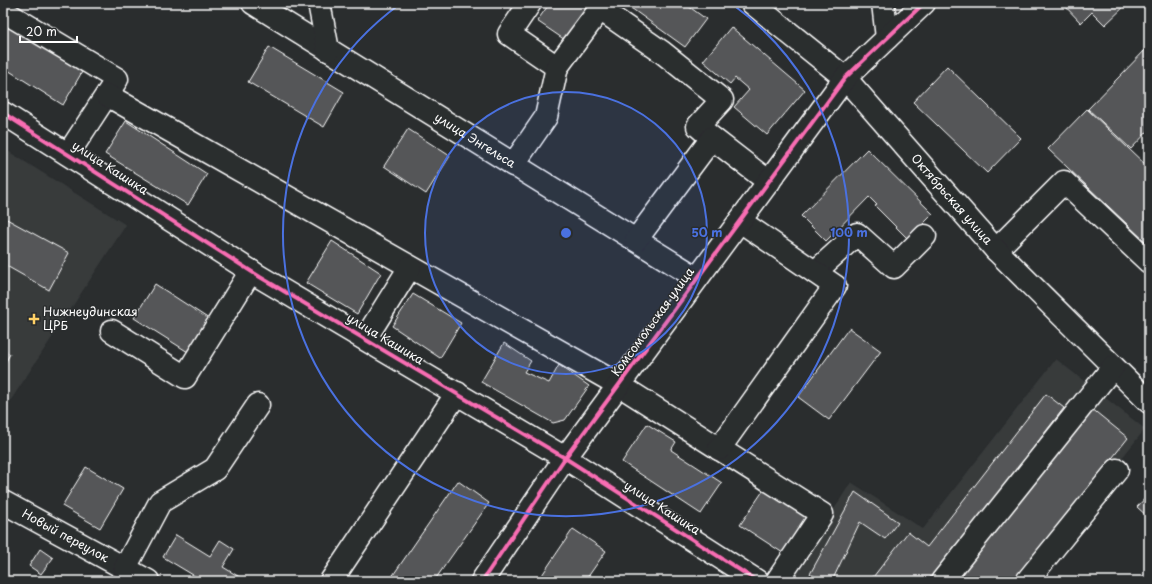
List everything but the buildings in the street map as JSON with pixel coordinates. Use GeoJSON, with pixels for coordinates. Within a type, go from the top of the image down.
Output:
{"type":"FeatureCollection","features":[{"type":"Feature","properties":{"kind":"street","name":"улица Энгельса"},"geometry":{"type":"LineString","coordinates":[[253,3],[698,278]]}},
{"type":"Feature","properties":{"kind":"street"},"geometry":{"type":"LineString","coordinates":[[319,3],[328,50]]}},
{"type":"Feature","properties":{"kind":"street"},"geometry":{"type":"LineString","coordinates":[[530,3],[509,34],[557,67]]}},
{"type":"Feature","properties":{"kind":"street","name":"Октябрьская улица"},"geometry":{"type":"LineString","coordinates":[[752,3],[845,78],[996,250],[1064,182],[1149,262]]}},
{"type":"Feature","properties":{"kind":"street"},"geometry":{"type":"LineString","coordinates":[[883,3],[887,38]]}},
{"type":"Feature","properties":{"kind":"street","name":"Комсомольская улица"},"geometry":{"type":"LineString","coordinates":[[482,581],[565,458],[845,78],[924,3]]}},
{"type":"Feature","properties":{"kind":"street"},"geometry":{"type":"LineString","coordinates":[[513,165],[546,117],[557,67],[600,9],[662,52],[722,100],[698,126],[769,182]]}},
{"type":"Feature","properties":{"kind":"street"},"geometry":{"type":"LineString","coordinates":[[3,11],[117,79],[68,154]]}},
{"type":"Feature","properties":{"kind":"street"},"geometry":{"type":"LineString","coordinates":[[107,95],[619,385],[822,514],[777,581]]}},
{"type":"Feature","properties":{"kind":"street","name":"улица Кашика"},"geometry":{"type":"LineString","coordinates":[[3,113],[251,271],[565,458],[757,581]]}},
{"type":"Feature","properties":{"kind":"street"},"geometry":{"type":"LineString","coordinates":[[636,240],[712,138]]}},
{"type":"Feature","properties":{"kind":"street"},"geometry":{"type":"LineString","coordinates":[[719,449],[835,286],[740,221]]}},
{"type":"Feature","properties":{"kind":"street"},"geometry":{"type":"LineString","coordinates":[[815,272],[857,234],[894,268],[925,236]]}},
{"type":"Feature","properties":{"kind":"street"},"geometry":{"type":"LineString","coordinates":[[996,250],[1149,402]]}},
{"type":"Feature","properties":{"kind":"street"},"geometry":{"type":"LineString","coordinates":[[365,339],[410,266]]}},
{"type":"Feature","properties":{"kind":"street"},"geometry":{"type":"LineString","coordinates":[[112,331],[185,377],[251,271]]}},
{"type":"Feature","properties":{"kind":"street"},"geometry":{"type":"LineString","coordinates":[[942,581],[1113,367]]}},
{"type":"Feature","properties":{"kind":"street"},"geometry":{"type":"LineString","coordinates":[[331,581],[457,393]]}},
{"type":"Feature","properties":{"kind":"street"},"geometry":{"type":"LineString","coordinates":[[125,568],[160,502],[215,469],[258,405]]}},
{"type":"Feature","properties":{"kind":"street"},"geometry":{"type":"LineString","coordinates":[[1027,581],[1117,470]]}},
{"type":"Feature","properties":{"kind":"street","name":"Новый переулок"},"geometry":{"type":"LineString","coordinates":[[3,502],[148,581]]}},
{"type":"Feature","properties":{"kind":"shaded area","name":"Нижнеудинская ЦРБ"},"geometry":{"type":"Polygon","coordinates":[[[3,148],[126,225],[3,412],[3,148]]]}},
{"type":"Feature","properties":{"kind":"shaded area"},"geometry":{"type":"Polygon","coordinates":[[[1056,359],[1145,429],[1024,581],[797,581],[792,577],[851,482],[923,529],[1056,359]]]}},
{"type":"Feature","properties":{"kind":"cycle path"},"geometry":{"type":"LineString","coordinates":[[482,581],[565,458],[845,78],[924,3]]}},
{"type":"Feature","properties":{"kind":"cycle path"},"geometry":{"type":"LineString","coordinates":[[3,113],[260,277],[565,458],[757,581]]}},
{"type":"Feature","properties":{"kind":"place","name":"Нижнеудинская ЦРБ"},"geometry":{"type":"Point","coordinates":[34,319]}}]}
